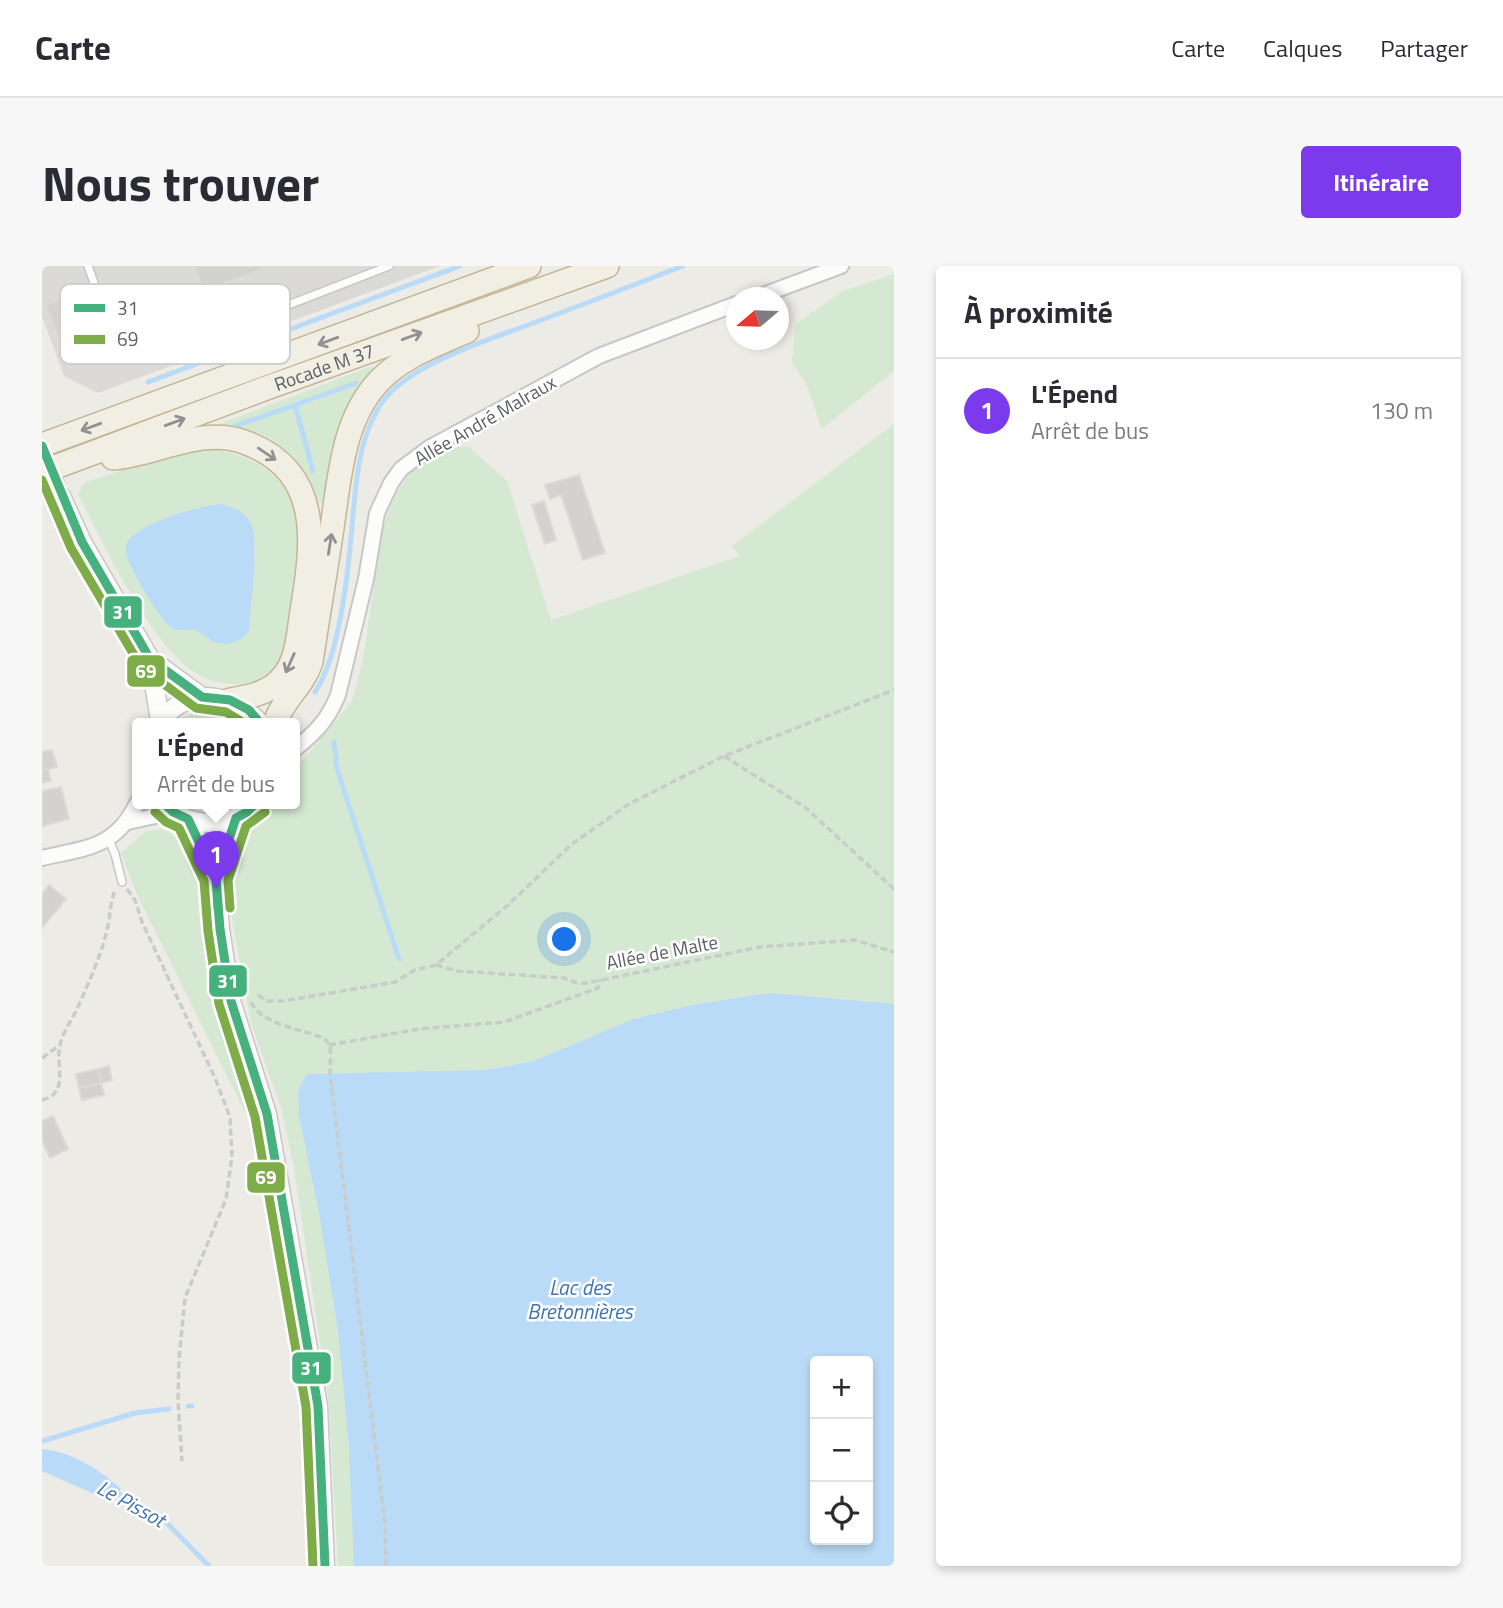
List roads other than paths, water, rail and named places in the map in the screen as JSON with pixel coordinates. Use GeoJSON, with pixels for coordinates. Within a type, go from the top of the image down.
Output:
{"type":"FeatureCollection","features":[{"type":"Feature","properties":{"kind":"highway","name":"Rocade M 37"},"geometry":{"type":"LineString","coordinates":[[290,354],[529,266]]}},
{"type":"Feature","properties":{"kind":"highway","name":"Rocade M 37"},"geometry":{"type":"LineString","coordinates":[[42,472],[607,266]]}},
{"type":"Feature","properties":{"kind":"highway"},"geometry":{"type":"LineString","coordinates":[[277,718],[283,703],[303,681],[310,662],[347,442],[367,395],[396,366],[415,354],[489,321],[556,285]]}},
{"type":"Feature","properties":{"kind":"highway","name":"Rocade M 37"},"geometry":{"type":"LineString","coordinates":[[42,445],[262,364]]}},
{"type":"Feature","properties":{"kind":"highway"},"geometry":{"type":"LineString","coordinates":[[82,457],[116,458],[185,441],[243,441],[262,450],[289,473],[299,487],[309,514],[311,543],[293,660],[284,675],[269,688],[256,695],[230,700]]}},
{"type":"Feature","properties":{"kind":"street"},"geometry":{"type":"LineString","coordinates":[[785,287],[841,266]]}},
{"type":"Feature","properties":{"kind":"street","name":"Allée André Malraux"},"geometry":{"type":"LineString","coordinates":[[300,745],[320,729],[338,695],[366,579],[377,513],[383,496],[401,470],[429,448],[599,356],[726,308]]}},
{"type":"Feature","properties":{"kind":"street"},"geometry":{"type":"LineString","coordinates":[[61,496],[82,542],[150,659],[160,718]]}},
{"type":"Feature","properties":{"kind":"street"},"geometry":{"type":"LineString","coordinates":[[150,659],[202,697]]}},
{"type":"Feature","properties":{"kind":"street"},"geometry":{"type":"LineString","coordinates":[[164,718],[179,705],[202,697],[230,700],[249,710],[256,718]]}},
{"type":"Feature","properties":{"kind":"street"},"geometry":{"type":"LineString","coordinates":[[42,858],[95,846],[109,840],[128,822],[134,809]]}},
{"type":"Feature","properties":{"kind":"street"},"geometry":{"type":"LineString","coordinates":[[128,822],[175,811],[213,824],[236,818],[248,809]]}},
{"type":"Feature","properties":{"kind":"street"},"geometry":{"type":"LineString","coordinates":[[175,811],[216,878]]}},
{"type":"Feature","properties":{"kind":"street"},"geometry":{"type":"LineString","coordinates":[[236,818],[216,878],[220,929],[229,992],[267,1114],[318,1406],[325,1566]]}},
{"type":"Feature","properties":{"kind":"lane"},"geometry":{"type":"LineString","coordinates":[[88,266],[95,284]]}},
{"type":"Feature","properties":{"kind":"lane"},"geometry":{"type":"LineString","coordinates":[[290,304],[389,266]]}},
{"type":"Feature","properties":{"kind":"lane"},"geometry":{"type":"LineString","coordinates":[[109,840],[122,882]]}},
{"type":"Feature","properties":{"kind":"water"},"geometry":{"type":"Polygon","coordinates":[[[221,504],[237,509],[249,520],[254,541],[249,630],[242,638],[228,644],[212,641],[197,631],[172,628],[149,599],[126,554],[126,546],[140,530],[183,512],[221,504]]]}},
{"type":"Feature","properties":{"kind":"water","name":"Lac des Bretonnières"},"geometry":{"type":"Polygon","coordinates":[[[771,993],[894,1004],[894,1566],[354,1566],[349,1448],[338,1331],[319,1213],[299,1116],[298,1091],[307,1074],[486,1070],[531,1062],[634,1019],[692,1005],[771,993]]]}},
{"type":"Feature","properties":{"kind":"water"},"geometry":{"type":"Polygon","coordinates":[[[42,1449],[63,1453],[104,1475],[121,1489],[116,1499],[101,1497],[42,1471],[42,1449]]]}},
{"type":"Feature","properties":{"kind":"waterway"},"geometry":{"type":"LineString","coordinates":[[290,329],[460,266]]}},
{"type":"Feature","properties":{"kind":"waterway"},"geometry":{"type":"LineString","coordinates":[[315,692],[324,676],[337,636],[362,448],[381,404],[411,376],[455,353],[683,266]]}},
{"type":"Feature","properties":{"kind":"waterway"},"geometry":{"type":"LineString","coordinates":[[148,382],[196,364]]}},
{"type":"Feature","properties":{"kind":"waterway"},"geometry":{"type":"LineString","coordinates":[[313,471],[295,405],[356,383]]}},
{"type":"Feature","properties":{"kind":"waterway"},"geometry":{"type":"LineString","coordinates":[[235,426],[295,405]]}},
{"type":"Feature","properties":{"kind":"waterway"},"geometry":{"type":"LineString","coordinates":[[334,742],[337,769],[399,959]]}},
{"type":"Feature","properties":{"kind":"waterway","name":"Le Pissot"},"geometry":{"type":"LineString","coordinates":[[42,1441],[135,1413],[169,1409]]}},
{"type":"Feature","properties":{"kind":"waterway","name":"Le Pissot"},"geometry":{"type":"LineString","coordinates":[[113,1491],[164,1520],[209,1566]]}},
{"type":"Feature","properties":{"kind":"tunnel"},"geometry":{"type":"LineString","coordinates":[[42,446],[61,496]]}},
{"type":"Feature","properties":{"kind":"place","name":"L'Épend"},"geometry":{"type":"Point","coordinates":[216,889]}}]}
